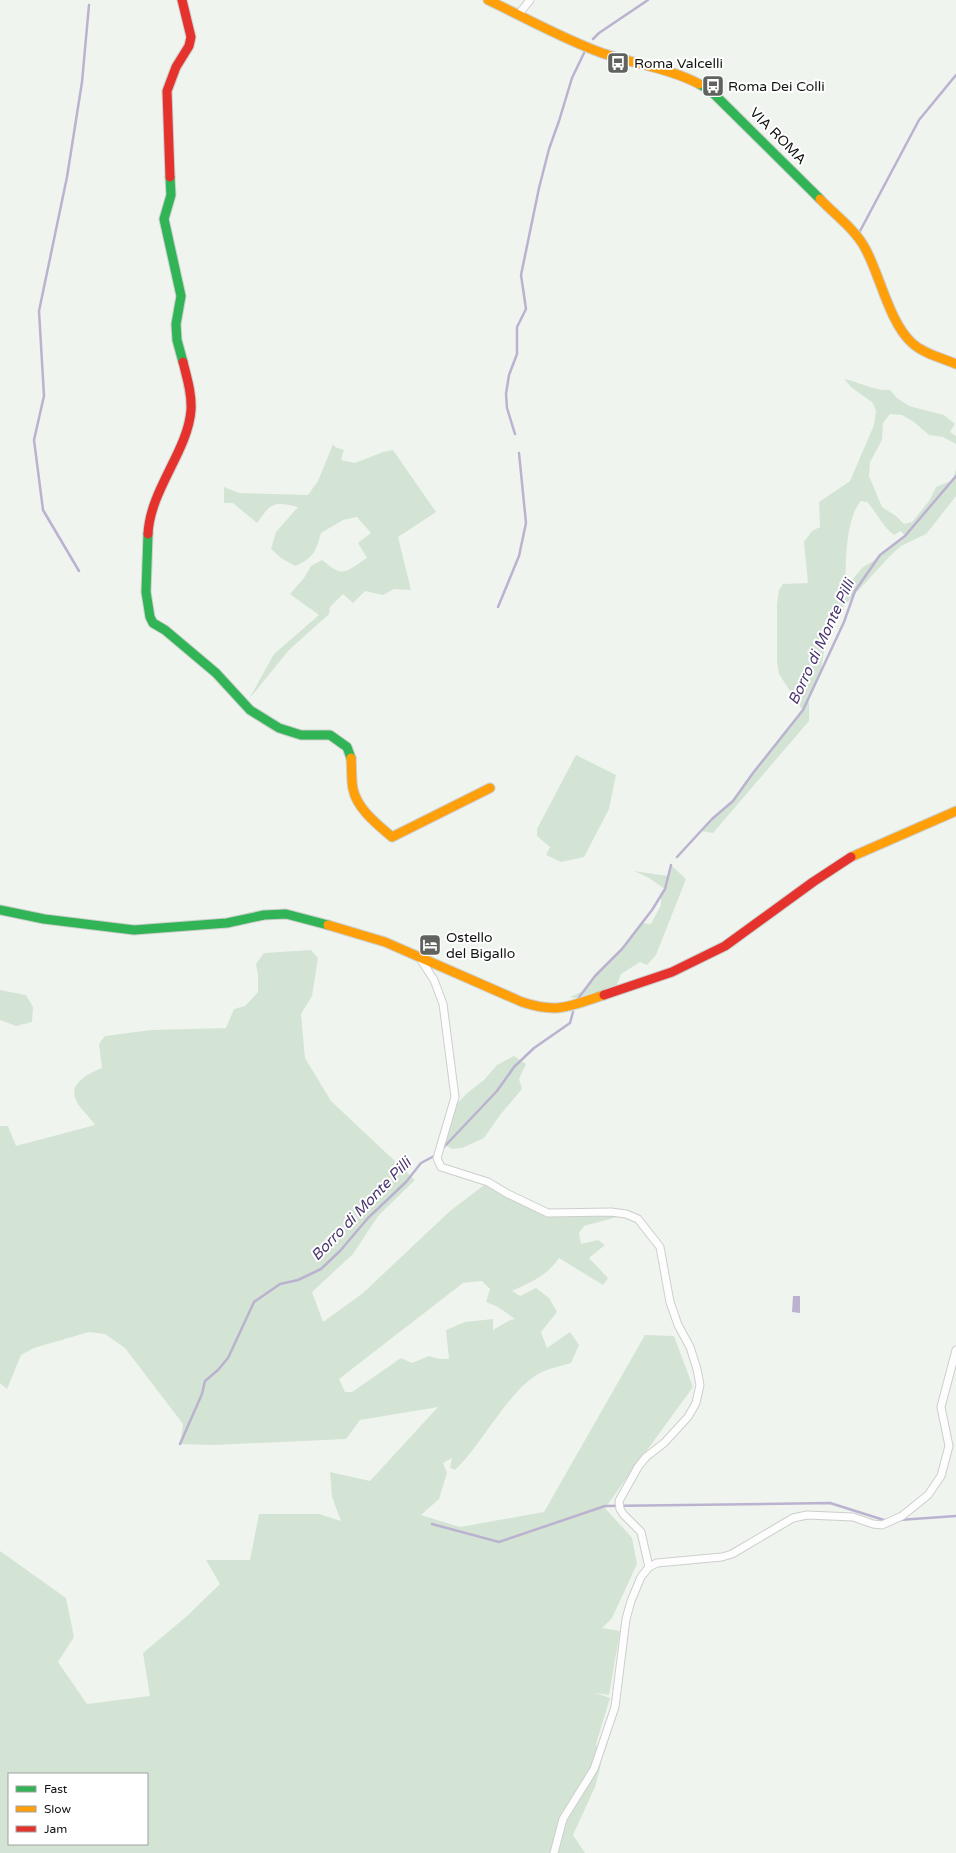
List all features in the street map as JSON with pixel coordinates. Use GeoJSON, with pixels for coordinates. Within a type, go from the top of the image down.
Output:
{"type":"FeatureCollection","features":[{"type":"Feature","properties":{"kind":"street"},"geometry":{"type":"LineString","coordinates":[[182,0],[191,37],[189,46],[176,67],[167,91],[171,195],[164,219],[181,296],[176,324],[177,340],[191,394],[191,411],[186,432],[156,499],[148,531],[146,592],[150,617],[153,623],[165,630],[216,673],[250,710],[279,728],[301,735],[330,735],[347,747],[351,757],[353,790],[357,799],[370,818],[392,837],[490,788]]}},
{"type":"Feature","properties":{"kind":"street","name":"VIA ROMA"},"geometry":{"type":"LineString","coordinates":[[488,0],[518,15],[620,59],[682,75],[714,93],[857,236],[865,247],[899,325],[911,343],[921,349],[956,364]]}},
{"type":"Feature","properties":{"kind":"street"},"geometry":{"type":"LineString","coordinates":[[518,15],[530,0]]}},
{"type":"Feature","properties":{"kind":"street"},"geometry":{"type":"LineString","coordinates":[[0,910],[51,920],[134,930],[227,923],[264,915],[286,914],[369,937],[418,956],[522,1002],[540,1008],[555,1009],[570,1006],[672,972],[725,946],[813,882],[853,856],[956,811]]}},
{"type":"Feature","properties":{"kind":"street"},"geometry":{"type":"LineString","coordinates":[[418,956],[434,980],[443,1004],[455,1097],[437,1158],[441,1167],[488,1182],[508,1194],[548,1213],[611,1212],[626,1214],[638,1219],[660,1247],[670,1302],[678,1325],[690,1347],[698,1369],[700,1385],[696,1403],[688,1417],[664,1443],[646,1457],[638,1467],[619,1501],[620,1509],[623,1514],[641,1532],[649,1568]]}},
{"type":"Feature","properties":{"kind":"street"},"geometry":{"type":"LineString","coordinates":[[554,1853],[563,1819],[594,1769],[615,1707],[626,1619],[640,1576],[657,1563],[722,1557],[732,1554],[793,1518],[807,1515],[853,1517],[872,1524],[882,1525],[902,1516],[928,1496],[941,1476],[949,1446],[941,1407],[956,1350]]}},
{"type":"Feature","properties":{"kind":"green space"},"geometry":{"type":"Polygon","coordinates":[[[844,379],[872,388],[890,390],[897,398],[909,406],[944,415],[955,424],[950,432],[956,436],[956,444],[943,437],[929,435],[914,422],[902,415],[890,414],[883,423],[882,440],[870,462],[869,476],[882,507],[896,516],[904,524],[912,522],[929,501],[936,487],[953,480],[956,469],[956,496],[926,534],[901,546],[835,616],[828,629],[821,669],[809,699],[809,721],[713,833],[701,831],[712,819],[733,801],[753,773],[803,711],[779,674],[777,661],[777,604],[779,590],[783,584],[808,583],[804,542],[812,531],[820,527],[819,502],[850,481],[874,425],[876,410],[872,402],[852,388],[844,379]],[[861,501],[856,508],[849,529],[846,554],[846,587],[863,567],[875,560],[895,542],[905,536],[901,531],[894,535],[867,502],[861,501]]]}},
{"type":"Feature","properties":{"kind":"green space"},"geometry":{"type":"Polygon","coordinates":[[[333,444],[335,447],[344,450],[341,460],[355,463],[383,452],[393,450],[436,512],[398,537],[411,590],[394,589],[383,595],[365,591],[353,603],[343,594],[330,607],[329,614],[289,650],[249,699],[274,654],[319,615],[290,594],[304,578],[311,566],[322,560],[336,570],[344,571],[349,570],[367,558],[358,543],[371,533],[357,517],[343,520],[321,533],[313,554],[295,566],[281,558],[271,549],[276,532],[298,507],[283,504],[273,505],[266,511],[257,523],[233,503],[224,503],[224,487],[239,493],[308,495],[318,481],[333,444]]]}},
{"type":"Feature","properties":{"kind":"green space"},"geometry":{"type":"Polygon","coordinates":[[[576,755],[616,775],[609,809],[584,857],[561,862],[546,855],[550,847],[537,836],[537,829],[576,755]]]}},
{"type":"Feature","properties":{"kind":"green space"},"geometry":{"type":"Polygon","coordinates":[[[671,865],[686,879],[656,955],[647,965],[640,962],[621,974],[616,987],[575,998],[570,997],[583,991],[595,976],[622,949],[641,923],[651,924],[661,905],[661,896],[665,889],[649,878],[634,871],[668,876],[671,865]]]}},
{"type":"Feature","properties":{"kind":"green space"},"geometry":{"type":"Polygon","coordinates":[[[311,950],[318,958],[312,996],[301,1014],[305,1058],[331,1101],[415,1180],[378,1216],[353,1254],[312,1292],[323,1322],[363,1293],[450,1211],[488,1182],[548,1213],[611,1212],[617,1217],[584,1226],[579,1233],[581,1244],[598,1240],[605,1245],[589,1258],[608,1278],[603,1285],[559,1258],[544,1274],[512,1291],[520,1296],[536,1288],[549,1298],[557,1312],[541,1332],[547,1348],[570,1332],[579,1345],[571,1363],[542,1372],[530,1379],[519,1390],[455,1470],[450,1468],[452,1458],[443,1463],[447,1473],[439,1499],[421,1515],[460,1527],[544,1512],[645,1335],[674,1336],[693,1387],[605,1508],[632,1538],[637,1564],[612,1618],[602,1628],[620,1631],[609,1695],[596,1693],[610,1698],[596,1744],[601,1764],[595,1787],[573,1835],[585,1853],[0,1853],[0,1551],[66,1598],[74,1637],[58,1662],[87,1704],[150,1696],[143,1653],[187,1616],[220,1584],[206,1560],[250,1560],[259,1514],[319,1514],[341,1521],[332,1497],[330,1472],[370,1481],[438,1407],[360,1420],[346,1439],[214,1445],[180,1444],[183,1424],[125,1348],[105,1334],[89,1332],[34,1348],[21,1355],[7,1389],[0,1383],[0,1126],[8,1126],[16,1146],[95,1125],[79,1105],[75,1098],[74,1092],[75,1087],[82,1079],[102,1068],[99,1044],[105,1036],[151,1030],[226,1028],[234,1009],[245,1006],[258,992],[258,975],[256,964],[264,953],[311,950]],[[482,1281],[463,1283],[339,1379],[345,1392],[352,1392],[401,1358],[412,1363],[429,1356],[440,1359],[449,1359],[446,1330],[465,1322],[493,1319],[493,1330],[510,1320],[515,1319],[498,1307],[486,1302],[490,1289],[482,1281]]]}},
{"type":"Feature","properties":{"kind":"green space"},"geometry":{"type":"Polygon","coordinates":[[[0,990],[26,995],[33,1007],[32,1022],[16,1026],[0,1020],[0,990]]]}},
{"type":"Feature","properties":{"kind":"green space"},"geometry":{"type":"Polygon","coordinates":[[[514,1056],[526,1064],[519,1079],[522,1089],[500,1115],[484,1138],[462,1148],[452,1149],[442,1143],[453,1108],[466,1094],[484,1080],[497,1065],[514,1056]]]}},
{"type":"Feature","properties":{"kind":"shaded area"},"geometry":{"type":"Polygon","coordinates":[[[793,1296],[800,1296],[800,1313],[792,1312],[793,1296]]]}},
{"type":"Feature","properties":{"kind":"waterway"},"geometry":{"type":"LineString","coordinates":[[593,39],[599,33],[648,0]]}},
{"type":"Feature","properties":{"kind":"waterway"},"geometry":{"type":"LineString","coordinates":[[79,571],[43,510],[34,440],[44,396],[39,311],[67,177],[82,82],[89,5]]}},
{"type":"Feature","properties":{"kind":"waterway"},"geometry":{"type":"LineString","coordinates":[[515,434],[507,408],[506,394],[509,375],[517,354],[517,327],[526,309],[521,275],[539,188],[549,149],[572,78],[584,53]]}},
{"type":"Feature","properties":{"kind":"waterway"},"geometry":{"type":"LineString","coordinates":[[859,233],[919,120],[956,75]]}},
{"type":"Feature","properties":{"kind":"waterway"},"geometry":{"type":"LineString","coordinates":[[498,607],[519,556],[526,523],[519,453]]}},
{"type":"Feature","properties":{"kind":"waterway","name":"Borro di Monte Pilli"},"geometry":{"type":"LineString","coordinates":[[677,857],[712,819],[733,801],[753,773],[803,710],[844,622],[855,591],[880,555],[905,536],[956,476]]}},
{"type":"Feature","properties":{"kind":"waterway","name":"Borro di Monte Pilli"},"geometry":{"type":"LineString","coordinates":[[577,1000],[595,976],[622,949],[652,910],[665,889],[671,865]]}},
{"type":"Feature","properties":{"kind":"waterway","name":"Borro di Monte Pilli"},"geometry":{"type":"LineString","coordinates":[[443,1148],[497,1091],[514,1067],[534,1048],[570,1023],[573,1012]]}},
{"type":"Feature","properties":{"kind":"waterway","name":"Borro di Monte Pilli"},"geometry":{"type":"LineString","coordinates":[[180,1444],[202,1394],[205,1381],[218,1370],[228,1358],[254,1302],[280,1284],[298,1280],[321,1269],[340,1251],[368,1218],[406,1182],[421,1163],[436,1155]]}},
{"type":"Feature","properties":{"kind":"waterway"},"geometry":{"type":"LineString","coordinates":[[432,1524],[499,1542],[605,1506],[830,1503],[887,1521]]}},
{"type":"Feature","properties":{"kind":"waterway"},"geometry":{"type":"LineString","coordinates":[[899,1520],[956,1516]]}},
{"type":"Feature","properties":{"kind":"traffic: fast"},"geometry":{"type":"LineString","coordinates":[[699,84],[710,90],[820,199]]}},
{"type":"Feature","properties":{"kind":"traffic: fast"},"geometry":{"type":"LineString","coordinates":[[170,177],[171,195],[164,219],[181,296],[176,324],[177,340],[183,362]]}},
{"type":"Feature","properties":{"kind":"traffic: fast"},"geometry":{"type":"LineString","coordinates":[[148,534],[146,592],[150,617],[153,623],[165,630],[216,673],[250,710],[279,728],[301,735],[330,735],[347,747],[351,758]]}},
{"type":"Feature","properties":{"kind":"traffic: fast"},"geometry":{"type":"LineString","coordinates":[[0,910],[44,919],[134,930],[227,923],[264,915],[286,914],[328,925]]}},
{"type":"Feature","properties":{"kind":"traffic: slow"},"geometry":{"type":"LineString","coordinates":[[488,0],[559,35],[602,53],[676,74],[699,84]]}},
{"type":"Feature","properties":{"kind":"traffic: slow"},"geometry":{"type":"LineString","coordinates":[[820,199],[856,234],[861,241],[891,311],[904,334],[912,343],[922,350],[956,364]]}},
{"type":"Feature","properties":{"kind":"traffic: slow"},"geometry":{"type":"LineString","coordinates":[[351,758],[352,781],[355,796],[363,810],[392,837],[490,788]]}},
{"type":"Feature","properties":{"kind":"traffic: slow"},"geometry":{"type":"LineString","coordinates":[[851,857],[956,811]]}},
{"type":"Feature","properties":{"kind":"traffic: slow"},"geometry":{"type":"LineString","coordinates":[[328,925],[385,942],[534,1006],[545,1008],[564,1007],[604,995]]}},
{"type":"Feature","properties":{"kind":"traffic: jam"},"geometry":{"type":"LineString","coordinates":[[170,177],[167,91],[176,67],[189,46],[191,37],[182,0]]}},
{"type":"Feature","properties":{"kind":"traffic: jam"},"geometry":{"type":"LineString","coordinates":[[148,534],[150,518],[155,502],[177,456],[188,425],[191,410],[191,398],[183,362]]}},
{"type":"Feature","properties":{"kind":"traffic: jam"},"geometry":{"type":"LineString","coordinates":[[604,995],[672,972],[725,946],[813,882],[851,857]]}},
{"type":"Feature","properties":{"kind":"place","name":"Roma Valcelli"},"geometry":{"type":"Point","coordinates":[618,63]}},
{"type":"Feature","properties":{"kind":"place","name":"Roma Dei Colli"},"geometry":{"type":"Point","coordinates":[713,86]}},
{"type":"Feature","properties":{"kind":"place","name":"Ostello del Bigallo"},"geometry":{"type":"Point","coordinates":[430,945]}}]}
